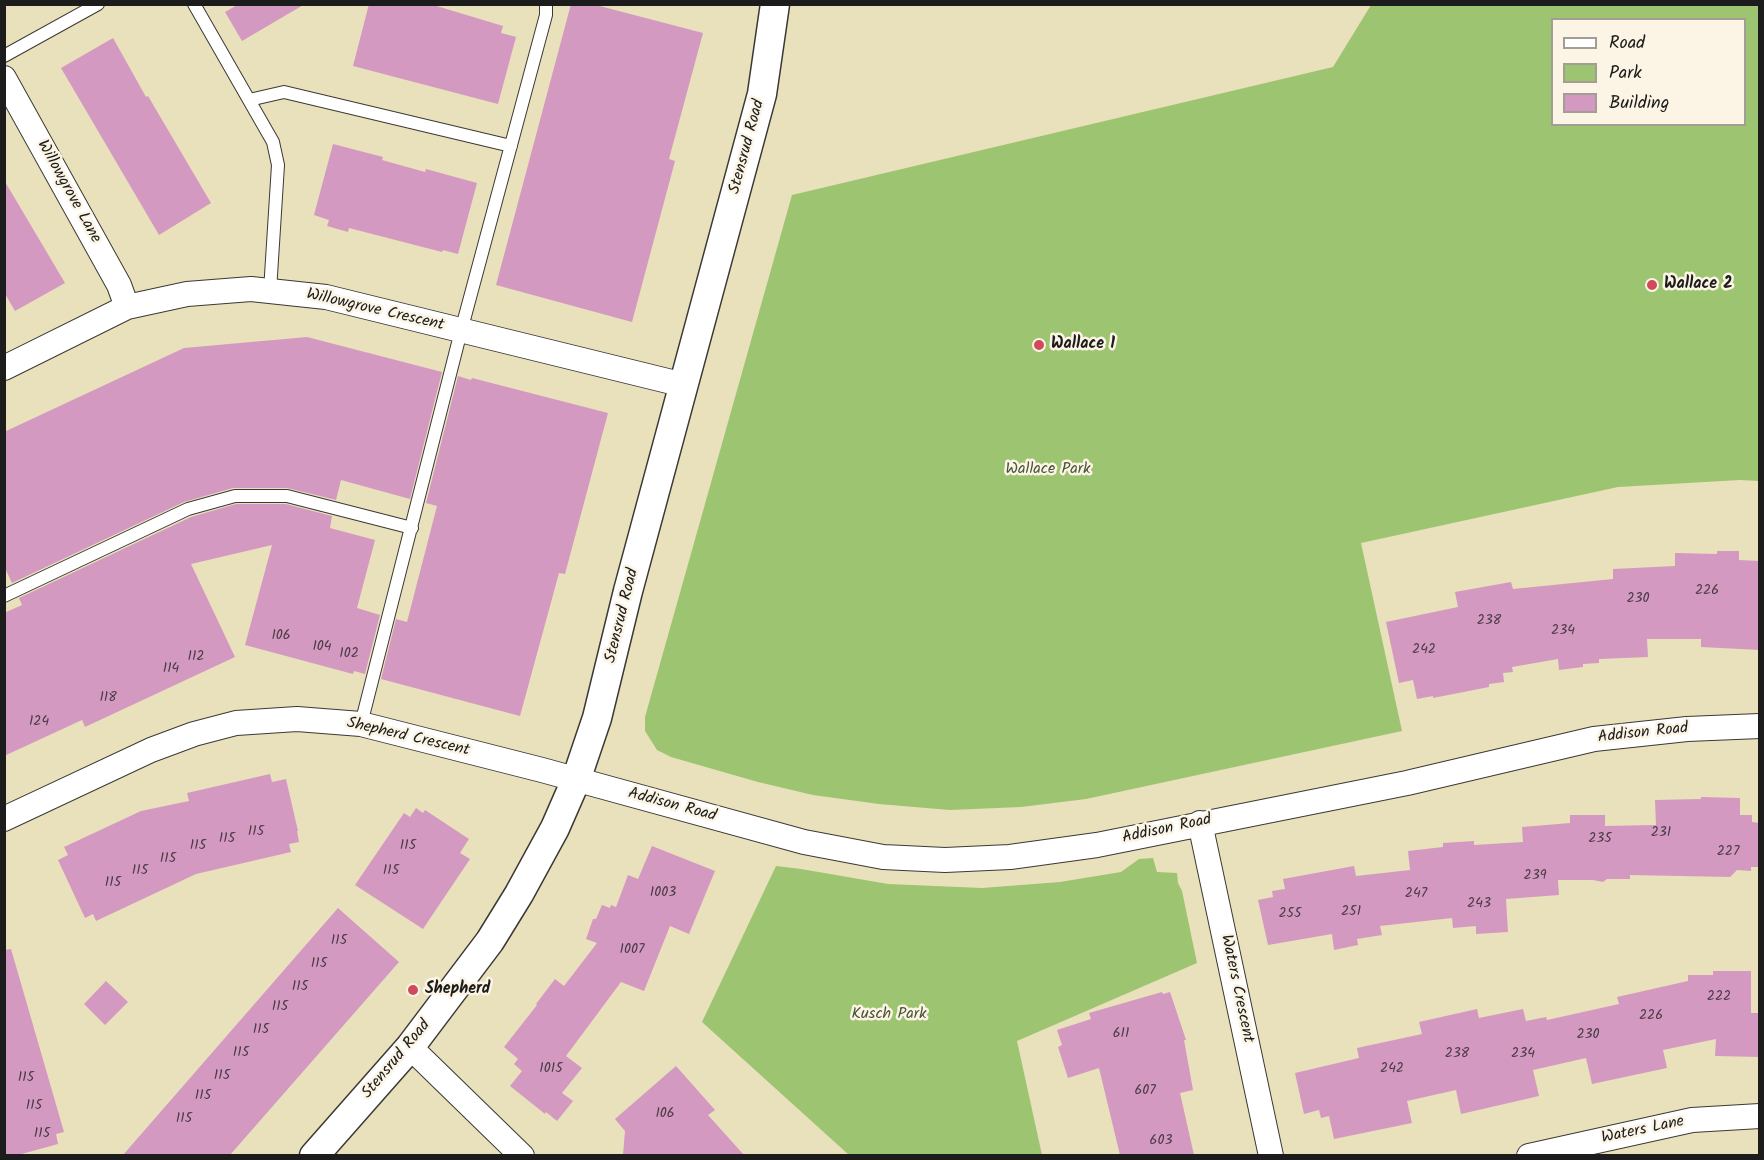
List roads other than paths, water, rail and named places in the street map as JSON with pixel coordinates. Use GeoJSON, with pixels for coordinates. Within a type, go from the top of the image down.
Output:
{"type":"FeatureCollection","features":[{"type":"Feature","properties":{"kind":"street","name":"Stensrud Road"},"geometry":{"type":"LineString","coordinates":[[314,1155],[410,1047],[458,986],[513,904],[555,828],[576,780],[597,718],[628,591],[762,94],[775,4]]}},
{"type":"Feature","properties":{"kind":"street","name":"Willowgrove Lane"},"geometry":{"type":"LineString","coordinates":[[4,78],[119,285],[127,307]]}},
{"type":"Feature","properties":{"kind":"street","name":"Willowgrove Crescent"},"geometry":{"type":"LineString","coordinates":[[4,368],[127,307],[187,294],[251,289],[326,297],[684,385]]}},
{"type":"Feature","properties":{"kind":"street","name":"Shepherd Crescent"},"geometry":{"type":"LineString","coordinates":[[4,819],[151,750],[194,734],[236,723],[286,720],[361,724],[576,780]]}},
{"type":"Feature","properties":{"kind":"street","name":"Addison Road"},"geometry":{"type":"LineString","coordinates":[[576,780],[804,842],[883,857],[945,860],[1010,857],[1097,845],[1407,783],[1594,739],[1687,729],[1760,726]]}},
{"type":"Feature","properties":{"kind":"street","name":"Waters Crescent"},"geometry":{"type":"LineString","coordinates":[[1200,823],[1271,1155]]}},
{"type":"Feature","properties":{"kind":"street"},"geometry":{"type":"LineString","coordinates":[[410,1047],[522,1155]]}},
{"type":"Feature","properties":{"kind":"street","name":"Waters Lane"},"geometry":{"type":"LineString","coordinates":[[1529,1155],[1692,1120],[1760,1116]]}},
{"type":"Feature","properties":{"kind":"lane"},"geometry":{"type":"LineString","coordinates":[[4,57],[98,4]]}},
{"type":"Feature","properties":{"kind":"lane"},"geometry":{"type":"LineString","coordinates":[[194,4],[273,142],[278,165],[270,261],[270,291]]}},
{"type":"Feature","properties":{"kind":"lane"},"geometry":{"type":"LineString","coordinates":[[361,724],[461,331],[546,15],[546,4]]}},
{"type":"Feature","properties":{"kind":"lane"},"geometry":{"type":"LineString","coordinates":[[249,100],[284,92],[511,146]]}},
{"type":"Feature","properties":{"kind":"lane"},"geometry":{"type":"LineString","coordinates":[[4,596],[188,509],[235,496],[287,496],[412,528]]}},
{"type":"Feature","properties":{"kind":"place","name":"Wallace 2"},"geometry":{"type":"Point","coordinates":[1652,285]}},
{"type":"Feature","properties":{"kind":"place","name":"Wallace 1"},"geometry":{"type":"Point","coordinates":[1039,345]}},
{"type":"Feature","properties":{"kind":"place","name":"Shepherd"},"geometry":{"type":"Point","coordinates":[413,990]}},
{"type":"Feature","properties":{"kind":"park label","name":"Wallace Park"},"geometry":{"type":"Point","coordinates":[1048,470]}},
{"type":"Feature","properties":{"kind":"park label","name":"Kusch Park"},"geometry":{"type":"Point","coordinates":[889,1015]}}]}
